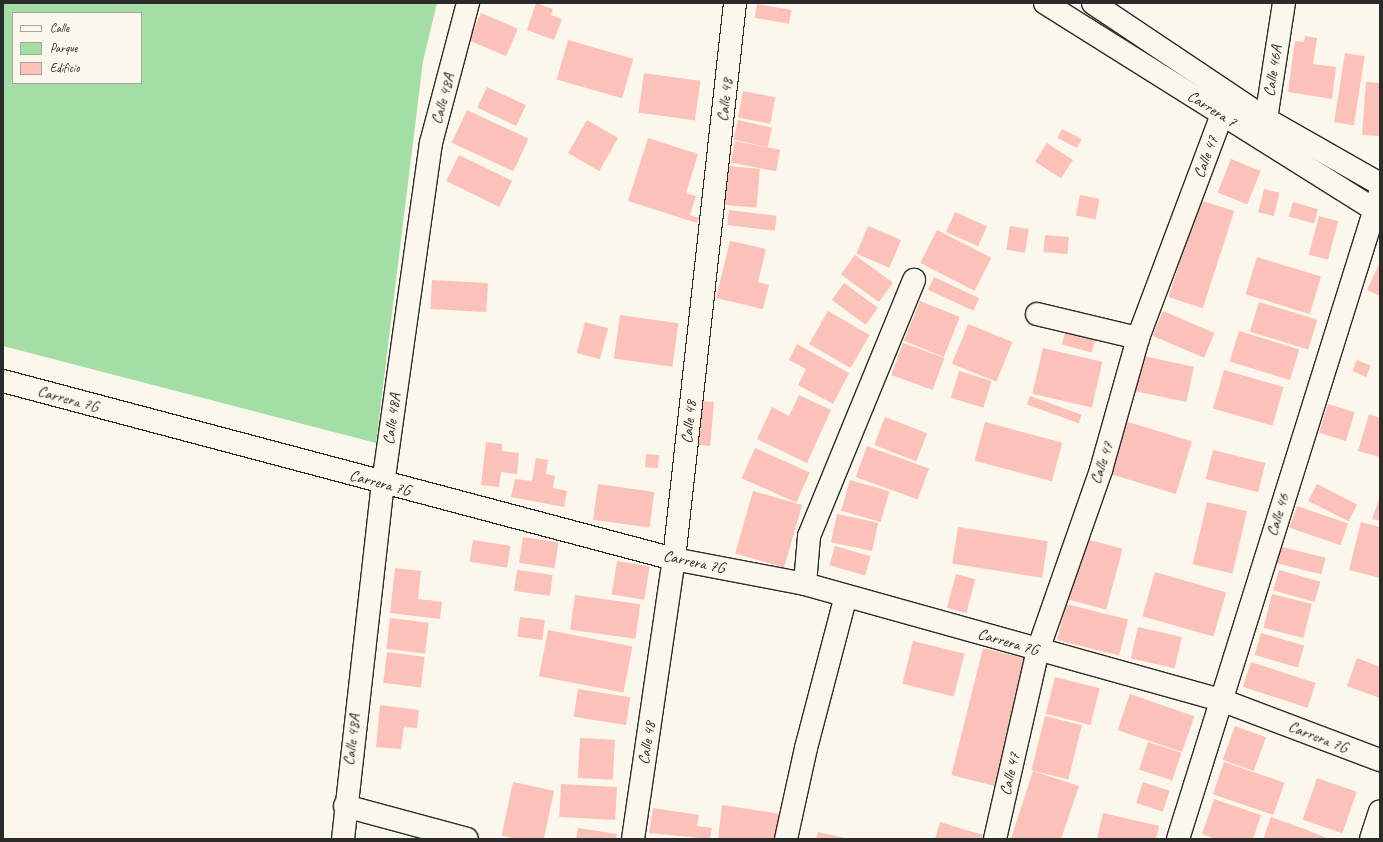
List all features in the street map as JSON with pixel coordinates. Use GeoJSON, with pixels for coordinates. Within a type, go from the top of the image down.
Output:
{"type":"FeatureCollection","features":[{"type":"Feature","properties":{"kind":"street","name":"Calle 48A"},"geometry":{"type":"LineString","coordinates":[[343,839],[345,806],[383,484],[431,143],[468,3]]}},
{"type":"Feature","properties":{"kind":"street","name":"Calle 48"},"geometry":{"type":"LineString","coordinates":[[633,839],[674,559],[735,3]]}},
{"type":"Feature","properties":{"kind":"street","name":"Carrera 7"},"geometry":{"type":"LineString","coordinates":[[1045,3],[1222,115],[1259,126],[1380,184]]}},
{"type":"Feature","properties":{"kind":"street","name":"Calle 46A"},"geometry":{"type":"LineString","coordinates":[[1259,126],[1284,3]]}},
{"type":"Feature","properties":{"kind":"street","name":"Carrera 7"},"geometry":{"type":"LineString","coordinates":[[1098,4],[1234,96],[1259,126],[1377,205]]}},
{"type":"Feature","properties":{"kind":"street"},"geometry":{"type":"LineString","coordinates":[[1089,31],[1098,4]]}},
{"type":"Feature","properties":{"kind":"street","name":"Calle 47"},"geometry":{"type":"LineString","coordinates":[[995,839],[1038,650],[1101,470],[1138,338],[1222,115],[1234,96]]}},
{"type":"Feature","properties":{"kind":"street","name":"Calle 46"},"geometry":{"type":"LineString","coordinates":[[1178,839],[1377,205]]}},
{"type":"Feature","properties":{"kind":"street"},"geometry":{"type":"LineString","coordinates":[[805,584],[809,536],[914,280]]}},
{"type":"Feature","properties":{"kind":"street"},"geometry":{"type":"LineString","coordinates":[[1037,314],[1138,338]]}},
{"type":"Feature","properties":{"kind":"street","name":"Carrera 7G"},"geometry":{"type":"LineString","coordinates":[[3,382],[383,484],[674,559],[805,584],[1221,700],[1380,760]]}},
{"type":"Feature","properties":{"kind":"street"},"geometry":{"type":"LineString","coordinates":[[786,839],[806,748],[846,596]]}},
{"type":"Feature","properties":{"kind":"street"},"geometry":{"type":"LineString","coordinates":[[345,806],[467,839]]}},
{"type":"Feature","properties":{"kind":"street"},"geometry":{"type":"LineString","coordinates":[[1371,839],[1380,811]]}},
{"type":"Feature","properties":{"kind":"green space"},"geometry":{"type":"Polygon","coordinates":[[[3,3],[437,3],[423,61],[376,443],[3,346],[3,3]]]}},
{"type":"Feature","properties":{"kind":"building"},"geometry":{"type":"Polygon","coordinates":[[[536,3],[553,9],[551,15],[562,19],[554,40],[527,30],[536,3]]]}},
{"type":"Feature","properties":{"kind":"building"},"geometry":{"type":"Polygon","coordinates":[[[757,4],[791,10],[789,24],[755,18],[757,4]]]}},
{"type":"Feature","properties":{"kind":"building"},"geometry":{"type":"Polygon","coordinates":[[[481,13],[518,29],[506,56],[469,41],[481,13]]]}},
{"type":"Feature","properties":{"kind":"building"},"geometry":{"type":"Polygon","coordinates":[[[1305,36],[1317,38],[1313,64],[1336,67],[1332,99],[1288,92],[1295,41],[1304,42],[1305,36]]]}},
{"type":"Feature","properties":{"kind":"building"},"geometry":{"type":"Polygon","coordinates":[[[568,40],[633,59],[622,98],[557,79],[568,40]]]}},
{"type":"Feature","properties":{"kind":"building"},"geometry":{"type":"Polygon","coordinates":[[[1345,53],[1365,56],[1354,125],[1334,122],[1345,53]]]}},
{"type":"Feature","properties":{"kind":"building"},"geometry":{"type":"Polygon","coordinates":[[[644,73],[700,81],[695,121],[638,113],[644,73]]]}},
{"type":"Feature","properties":{"kind":"building"},"geometry":{"type":"Polygon","coordinates":[[[1366,82],[1380,83],[1380,136],[1362,135],[1366,82]]]}},
{"type":"Feature","properties":{"kind":"building"},"geometry":{"type":"Polygon","coordinates":[[[487,87],[526,105],[516,126],[477,108],[487,87]]]}},
{"type":"Feature","properties":{"kind":"building"},"geometry":{"type":"Polygon","coordinates":[[[743,91],[775,97],[770,124],[738,118],[743,91]]]}},
{"type":"Feature","properties":{"kind":"building"},"geometry":{"type":"Polygon","coordinates":[[[467,110],[529,139],[513,171],[452,143],[467,110]]]}},
{"type":"Feature","properties":{"kind":"building"},"geometry":{"type":"Polygon","coordinates":[[[587,120],[618,138],[599,171],[568,153],[587,120]]]}},
{"type":"Feature","properties":{"kind":"building"},"geometry":{"type":"Polygon","coordinates":[[[738,120],[772,128],[768,147],[734,139],[738,120]]]}},
{"type":"Feature","properties":{"kind":"building"},"geometry":{"type":"Polygon","coordinates":[[[1062,129],[1082,139],[1077,148],[1057,138],[1062,129]]]}},
{"type":"Feature","properties":{"kind":"building"},"geometry":{"type":"Polygon","coordinates":[[[648,138],[698,154],[686,193],[696,196],[690,215],[699,218],[697,223],[628,201],[648,138]]]}},
{"type":"Feature","properties":{"kind":"building"},"geometry":{"type":"Polygon","coordinates":[[[735,141],[780,150],[776,171],[731,163],[735,141]]]}},
{"type":"Feature","properties":{"kind":"building"},"geometry":{"type":"Polygon","coordinates":[[[1047,143],[1073,160],[1061,178],[1035,161],[1047,143]]]}},
{"type":"Feature","properties":{"kind":"building"},"geometry":{"type":"Polygon","coordinates":[[[459,155],[512,181],[499,207],[446,181],[459,155]]]}},
{"type":"Feature","properties":{"kind":"building"},"geometry":{"type":"Polygon","coordinates":[[[1231,159],[1261,171],[1247,204],[1218,192],[1231,159]]]}},
{"type":"Feature","properties":{"kind":"building"},"geometry":{"type":"Polygon","coordinates":[[[728,166],[760,169],[756,208],[725,205],[728,166]]]}},
{"type":"Feature","properties":{"kind":"building"},"geometry":{"type":"Polygon","coordinates":[[[1264,189],[1280,193],[1274,216],[1258,212],[1264,189]]]}},
{"type":"Feature","properties":{"kind":"building"},"geometry":{"type":"Polygon","coordinates":[[[1080,195],[1100,199],[1096,219],[1076,216],[1080,195]]]}},
{"type":"Feature","properties":{"kind":"building"},"geometry":{"type":"Polygon","coordinates":[[[1200,200],[1234,211],[1203,308],[1168,297],[1200,200]]]}},
{"type":"Feature","properties":{"kind":"building"},"geometry":{"type":"Polygon","coordinates":[[[1293,202],[1318,209],[1314,224],[1289,216],[1293,202]]]}},
{"type":"Feature","properties":{"kind":"building"},"geometry":{"type":"Polygon","coordinates":[[[729,210],[777,216],[775,231],[727,225],[729,210]]]}},
{"type":"Feature","properties":{"kind":"building"},"geometry":{"type":"Polygon","coordinates":[[[955,212],[987,226],[978,246],[946,232],[955,212]]]}},
{"type":"Feature","properties":{"kind":"building"},"geometry":{"type":"Polygon","coordinates":[[[1319,216],[1338,221],[1328,260],[1309,255],[1319,216]]]}},
{"type":"Feature","properties":{"kind":"building"},"geometry":{"type":"Polygon","coordinates":[[[868,226],[901,240],[889,268],[856,254],[868,226]]]}},
{"type":"Feature","properties":{"kind":"building"},"geometry":{"type":"Polygon","coordinates":[[[1010,226],[1029,229],[1025,253],[1006,250],[1010,226]]]}},
{"type":"Feature","properties":{"kind":"building"},"geometry":{"type":"Polygon","coordinates":[[[937,230],[991,258],[975,291],[920,263],[937,230]]]}},
{"type":"Feature","properties":{"kind":"building"},"geometry":{"type":"Polygon","coordinates":[[[1045,235],[1069,237],[1067,254],[1044,252],[1045,235]]]}},
{"type":"Feature","properties":{"kind":"building"},"geometry":{"type":"Polygon","coordinates":[[[730,241],[766,249],[758,282],[769,285],[763,309],[716,298],[730,241]]]}},
{"type":"Feature","properties":{"kind":"building"},"geometry":{"type":"Polygon","coordinates":[[[855,255],[893,283],[879,302],[841,274],[855,255]]]}},
{"type":"Feature","properties":{"kind":"building"},"geometry":{"type":"Polygon","coordinates":[[[1257,257],[1321,277],[1310,314],[1246,294],[1257,257]]]}},
{"type":"Feature","properties":{"kind":"building"},"geometry":{"type":"Polygon","coordinates":[[[1380,262],[1380,296],[1367,290],[1380,262]]]}},
{"type":"Feature","properties":{"kind":"building"},"geometry":{"type":"Polygon","coordinates":[[[934,277],[979,298],[973,311],[928,290],[934,277]]]}},
{"type":"Feature","properties":{"kind":"building"},"geometry":{"type":"Polygon","coordinates":[[[432,280],[488,283],[486,312],[430,309],[432,280]]]}},
{"type":"Feature","properties":{"kind":"building"},"geometry":{"type":"Polygon","coordinates":[[[844,283],[878,308],[866,325],[832,300],[844,283]]]}},
{"type":"Feature","properties":{"kind":"building"},"geometry":{"type":"Polygon","coordinates":[[[920,301],[960,317],[944,357],[904,341],[920,301]]]}},
{"type":"Feature","properties":{"kind":"building"},"geometry":{"type":"Polygon","coordinates":[[[1259,302],[1317,320],[1308,349],[1250,332],[1259,302]]]}},
{"type":"Feature","properties":{"kind":"building"},"geometry":{"type":"Polygon","coordinates":[[[828,311],[870,335],[851,368],[809,344],[828,311]]]}},
{"type":"Feature","properties":{"kind":"building"},"geometry":{"type":"Polygon","coordinates":[[[1163,311],[1215,333],[1204,358],[1152,336],[1163,311]]]}},
{"type":"Feature","properties":{"kind":"building"},"geometry":{"type":"Polygon","coordinates":[[[620,315],[678,323],[672,367],[614,359],[620,315]]]}},
{"type":"Feature","properties":{"kind":"building"},"geometry":{"type":"Polygon","coordinates":[[[585,322],[608,328],[600,359],[577,353],[585,322]]]}},
{"type":"Feature","properties":{"kind":"building"},"geometry":{"type":"Polygon","coordinates":[[[968,324],[1013,342],[996,382],[952,364],[968,324]]]}},
{"type":"Feature","properties":{"kind":"building"},"geometry":{"type":"Polygon","coordinates":[[[1066,329],[1096,337],[1092,352],[1062,344],[1066,329]]]}},
{"type":"Feature","properties":{"kind":"building"},"geometry":{"type":"Polygon","coordinates":[[[1239,331],[1299,349],[1290,380],[1230,362],[1239,331]]]}},
{"type":"Feature","properties":{"kind":"building"},"geometry":{"type":"Polygon","coordinates":[[[903,343],[944,358],[933,390],[891,375],[903,343]]]}},
{"type":"Feature","properties":{"kind":"building"},"geometry":{"type":"Polygon","coordinates":[[[797,344],[849,373],[833,404],[798,385],[806,369],[789,360],[797,344]]]}},
{"type":"Feature","properties":{"kind":"building"},"geometry":{"type":"Polygon","coordinates":[[[1043,348],[1102,362],[1092,408],[1032,394],[1043,348]]]}},
{"type":"Feature","properties":{"kind":"building"},"geometry":{"type":"Polygon","coordinates":[[[1143,356],[1194,367],[1186,402],[1136,391],[1143,356]]]}},
{"type":"Feature","properties":{"kind":"building"},"geometry":{"type":"Polygon","coordinates":[[[1357,360],[1371,366],[1366,377],[1352,371],[1357,360]]]}},
{"type":"Feature","properties":{"kind":"building"},"geometry":{"type":"Polygon","coordinates":[[[1224,370],[1284,387],[1273,426],[1213,408],[1224,370]]]}},
{"type":"Feature","properties":{"kind":"building"},"geometry":{"type":"Polygon","coordinates":[[[959,371],[992,381],[983,408],[951,398],[959,371]]]}},
{"type":"Feature","properties":{"kind":"building"},"geometry":{"type":"Polygon","coordinates":[[[799,395],[831,410],[807,463],[757,439],[772,407],[789,416],[799,395]]]}},
{"type":"Feature","properties":{"kind":"building"},"geometry":{"type":"Polygon","coordinates":[[[1030,396],[1082,415],[1079,423],[1027,404],[1030,396]]]}},
{"type":"Feature","properties":{"kind":"building"},"geometry":{"type":"Polygon","coordinates":[[[702,401],[714,402],[710,446],[698,445],[702,401]]]}},
{"type":"Feature","properties":{"kind":"building"},"geometry":{"type":"Polygon","coordinates":[[[1328,404],[1355,412],[1346,441],[1319,433],[1328,404]]]}},
{"type":"Feature","properties":{"kind":"building"},"geometry":{"type":"Polygon","coordinates":[[[1369,414],[1380,418],[1380,457],[1358,451],[1369,414]]]}},
{"type":"Feature","properties":{"kind":"building"},"geometry":{"type":"Polygon","coordinates":[[[885,417],[927,433],[916,461],[874,445],[885,417]]]}},
{"type":"Feature","properties":{"kind":"building"},"geometry":{"type":"Polygon","coordinates":[[[1125,421],[1192,441],[1176,494],[1109,474],[1125,421]]]}},
{"type":"Feature","properties":{"kind":"building"},"geometry":{"type":"Polygon","coordinates":[[[985,422],[1062,443],[1052,481],[975,461],[985,422]]]}},
{"type":"Feature","properties":{"kind":"building"},"geometry":{"type":"Polygon","coordinates":[[[486,442],[502,444],[502,451],[519,453],[517,474],[501,472],[499,487],[481,485],[486,442]]]}},
{"type":"Feature","properties":{"kind":"building"},"geometry":{"type":"Polygon","coordinates":[[[867,446],[929,469],[918,500],[856,477],[867,446]]]}},
{"type":"Feature","properties":{"kind":"building"},"geometry":{"type":"Polygon","coordinates":[[[755,448],[810,472],[796,503],[742,478],[755,448]]]}},
{"type":"Feature","properties":{"kind":"building"},"geometry":{"type":"Polygon","coordinates":[[[1213,450],[1265,463],[1258,492],[1206,479],[1213,450]]]}},
{"type":"Feature","properties":{"kind":"building"},"geometry":{"type":"Polygon","coordinates":[[[646,454],[659,455],[658,468],[645,467],[646,454]]]}},
{"type":"Feature","properties":{"kind":"building"},"geometry":{"type":"Polygon","coordinates":[[[536,458],[548,460],[546,474],[555,476],[553,488],[567,491],[564,507],[511,497],[515,479],[532,481],[536,458]]]}},
{"type":"Feature","properties":{"kind":"building"},"geometry":{"type":"Polygon","coordinates":[[[850,480],[889,491],[881,522],[841,511],[850,480]]]}},
{"type":"Feature","properties":{"kind":"building"},"geometry":{"type":"Polygon","coordinates":[[[598,484],[654,492],[649,528],[593,520],[598,484]]]}},
{"type":"Feature","properties":{"kind":"building"},"geometry":{"type":"Polygon","coordinates":[[[1317,484],[1357,504],[1348,521],[1308,501],[1317,484]]]}},
{"type":"Feature","properties":{"kind":"building"},"geometry":{"type":"Polygon","coordinates":[[[753,491],[802,505],[784,568],[735,553],[753,491]]]}},
{"type":"Feature","properties":{"kind":"building"},"geometry":{"type":"Polygon","coordinates":[[[1380,497],[1380,521],[1372,519],[1380,497]]]}},
{"type":"Feature","properties":{"kind":"building"},"geometry":{"type":"Polygon","coordinates":[[[1207,502],[1247,511],[1233,574],[1193,564],[1207,502]]]}},
{"type":"Feature","properties":{"kind":"building"},"geometry":{"type":"Polygon","coordinates":[[[1297,506],[1348,524],[1341,545],[1290,528],[1297,506]]]}},
{"type":"Feature","properties":{"kind":"building"},"geometry":{"type":"Polygon","coordinates":[[[837,514],[878,523],[872,551],[831,542],[837,514]]]}},
{"type":"Feature","properties":{"kind":"building"},"geometry":{"type":"Polygon","coordinates":[[[1361,522],[1380,527],[1380,578],[1349,570],[1361,522]]]}},
{"type":"Feature","properties":{"kind":"building"},"geometry":{"type":"Polygon","coordinates":[[[958,527],[1048,541],[1042,578],[952,564],[958,527]]]}},
{"type":"Feature","properties":{"kind":"building"},"geometry":{"type":"Polygon","coordinates":[[[523,537],[559,543],[554,568],[519,563],[523,537]]]}},
{"type":"Feature","properties":{"kind":"building"},"geometry":{"type":"Polygon","coordinates":[[[1082,538],[1123,549],[1106,610],[1066,599],[1082,538]]]}},
{"type":"Feature","properties":{"kind":"building"},"geometry":{"type":"Polygon","coordinates":[[[473,540],[511,546],[507,568],[470,562],[473,540]]]}},
{"type":"Feature","properties":{"kind":"building"},"geometry":{"type":"Polygon","coordinates":[[[835,546],[871,556],[865,575],[829,565],[835,546]]]}},
{"type":"Feature","properties":{"kind":"building"},"geometry":{"type":"Polygon","coordinates":[[[1278,546],[1326,558],[1321,574],[1274,562],[1278,546]]]}},
{"type":"Feature","properties":{"kind":"building"},"geometry":{"type":"Polygon","coordinates":[[[617,561],[650,566],[644,600],[612,595],[617,561]]]}},
{"type":"Feature","properties":{"kind":"building"},"geometry":{"type":"Polygon","coordinates":[[[395,568],[421,571],[418,599],[442,602],[440,619],[390,613],[395,568]]]}},
{"type":"Feature","properties":{"kind":"building"},"geometry":{"type":"Polygon","coordinates":[[[517,570],[553,575],[550,596],[514,591],[517,570]]]}},
{"type":"Feature","properties":{"kind":"building"},"geometry":{"type":"Polygon","coordinates":[[[1279,570],[1320,582],[1315,602],[1273,590],[1279,570]]]}},
{"type":"Feature","properties":{"kind":"building"},"geometry":{"type":"Polygon","coordinates":[[[1155,572],[1226,592],[1213,637],[1142,616],[1155,572]]]}},
{"type":"Feature","properties":{"kind":"building"},"geometry":{"type":"Polygon","coordinates":[[[956,574],[975,579],[966,613],[947,608],[956,574]]]}},
{"type":"Feature","properties":{"kind":"building"},"geometry":{"type":"Polygon","coordinates":[[[1272,594],[1312,604],[1303,638],[1264,628],[1272,594]]]}},
{"type":"Feature","properties":{"kind":"building"},"geometry":{"type":"Polygon","coordinates":[[[575,595],[640,604],[635,639],[570,630],[575,595]]]}},
{"type":"Feature","properties":{"kind":"building"},"geometry":{"type":"Polygon","coordinates":[[[1066,604],[1128,619],[1119,655],[1057,640],[1066,604]]]}},
{"type":"Feature","properties":{"kind":"building"},"geometry":{"type":"Polygon","coordinates":[[[520,617],[545,620],[542,640],[518,637],[520,617]]]}},
{"type":"Feature","properties":{"kind":"building"},"geometry":{"type":"Polygon","coordinates":[[[390,618],[429,623],[425,654],[386,649],[390,618]]]}},
{"type":"Feature","properties":{"kind":"building"},"geometry":{"type":"Polygon","coordinates":[[[1138,627],[1182,637],[1175,668],[1131,658],[1138,627]]]}},
{"type":"Feature","properties":{"kind":"building"},"geometry":{"type":"Polygon","coordinates":[[[548,630],[632,646],[623,693],[539,676],[548,630]]]}},
{"type":"Feature","properties":{"kind":"building"},"geometry":{"type":"Polygon","coordinates":[[[1261,633],[1304,645],[1298,668],[1255,655],[1261,633]]]}},
{"type":"Feature","properties":{"kind":"building"},"geometry":{"type":"Polygon","coordinates":[[[913,641],[964,654],[954,697],[902,684],[913,641]]]}},
{"type":"Feature","properties":{"kind":"building"},"geometry":{"type":"Polygon","coordinates":[[[983,648],[1031,660],[999,787],[951,775],[983,648]]]}},
{"type":"Feature","properties":{"kind":"building"},"geometry":{"type":"Polygon","coordinates":[[[387,652],[425,657],[421,687],[383,683],[387,652]]]}},
{"type":"Feature","properties":{"kind":"building"},"geometry":{"type":"Polygon","coordinates":[[[1357,658],[1380,667],[1380,698],[1347,686],[1357,658]]]}},
{"type":"Feature","properties":{"kind":"building"},"geometry":{"type":"Polygon","coordinates":[[[1251,662],[1316,683],[1308,708],[1243,687],[1251,662]]]}},
{"type":"Feature","properties":{"kind":"building"},"geometry":{"type":"Polygon","coordinates":[[[1055,677],[1100,688],[1090,725],[1046,714],[1055,677]]]}},
{"type":"Feature","properties":{"kind":"building"},"geometry":{"type":"Polygon","coordinates":[[[578,689],[630,697],[626,725],[574,717],[578,689]]]}},
{"type":"Feature","properties":{"kind":"building"},"geometry":{"type":"Polygon","coordinates":[[[1130,694],[1194,716],[1182,752],[1118,730],[1130,694]]]}},
{"type":"Feature","properties":{"kind":"building"},"geometry":{"type":"Polygon","coordinates":[[[380,705],[419,710],[417,728],[404,727],[401,749],[376,747],[380,705]]]}},
{"type":"Feature","properties":{"kind":"building"},"geometry":{"type":"Polygon","coordinates":[[[1045,716],[1082,725],[1068,780],[1031,770],[1045,716]]]}},
{"type":"Feature","properties":{"kind":"building"},"geometry":{"type":"Polygon","coordinates":[[[1235,726],[1266,737],[1254,771],[1223,760],[1235,726]]]}},
{"type":"Feature","properties":{"kind":"building"},"geometry":{"type":"Polygon","coordinates":[[[580,738],[615,740],[613,780],[578,778],[580,738]]]}},
{"type":"Feature","properties":{"kind":"building"},"geometry":{"type":"Polygon","coordinates":[[[1148,742],[1181,753],[1172,780],[1139,770],[1148,742]]]}},
{"type":"Feature","properties":{"kind":"building"},"geometry":{"type":"Polygon","coordinates":[[[1224,762],[1285,783],[1273,815],[1213,794],[1224,762]]]}},
{"type":"Feature","properties":{"kind":"building"},"geometry":{"type":"Polygon","coordinates":[[[1033,771],[1079,786],[1061,839],[1011,839],[1033,771]]]}},
{"type":"Feature","properties":{"kind":"building"},"geometry":{"type":"Polygon","coordinates":[[[1317,778],[1357,792],[1342,833],[1303,820],[1317,778]]]}},
{"type":"Feature","properties":{"kind":"building"},"geometry":{"type":"Polygon","coordinates":[[[513,782],[554,791],[544,839],[517,839],[502,836],[513,782]]]}},
{"type":"Feature","properties":{"kind":"building"},"geometry":{"type":"Polygon","coordinates":[[[1143,782],[1170,791],[1163,812],[1136,803],[1143,782]]]}},
{"type":"Feature","properties":{"kind":"building"},"geometry":{"type":"Polygon","coordinates":[[[561,784],[617,787],[615,820],[559,817],[561,784]]]}},
{"type":"Feature","properties":{"kind":"building"},"geometry":{"type":"Polygon","coordinates":[[[1214,799],[1261,815],[1253,839],[1216,839],[1202,834],[1214,799]]]}},
{"type":"Feature","properties":{"kind":"building"},"geometry":{"type":"Polygon","coordinates":[[[722,805],[781,814],[777,839],[718,839],[722,805]]]}},
{"type":"Feature","properties":{"kind":"building"},"geometry":{"type":"Polygon","coordinates":[[[653,808],[699,815],[697,826],[712,828],[710,839],[649,833],[653,808]]]}},
{"type":"Feature","properties":{"kind":"building"},"geometry":{"type":"Polygon","coordinates":[[[1103,813],[1159,826],[1156,839],[1097,839],[1103,813]]]}},
{"type":"Feature","properties":{"kind":"building"},"geometry":{"type":"Polygon","coordinates":[[[1271,817],[1307,830],[1329,839],[1263,839],[1271,817]]]}},
{"type":"Feature","properties":{"kind":"building"},"geometry":{"type":"Polygon","coordinates":[[[940,822],[983,835],[982,839],[935,839],[940,822]]]}},
{"type":"Feature","properties":{"kind":"building"},"geometry":{"type":"Polygon","coordinates":[[[578,828],[617,834],[616,839],[576,839],[578,828]]]}},
{"type":"Feature","properties":{"kind":"building"},"geometry":{"type":"Polygon","coordinates":[[[818,832],[845,838],[816,839],[818,832]]]}}]}
